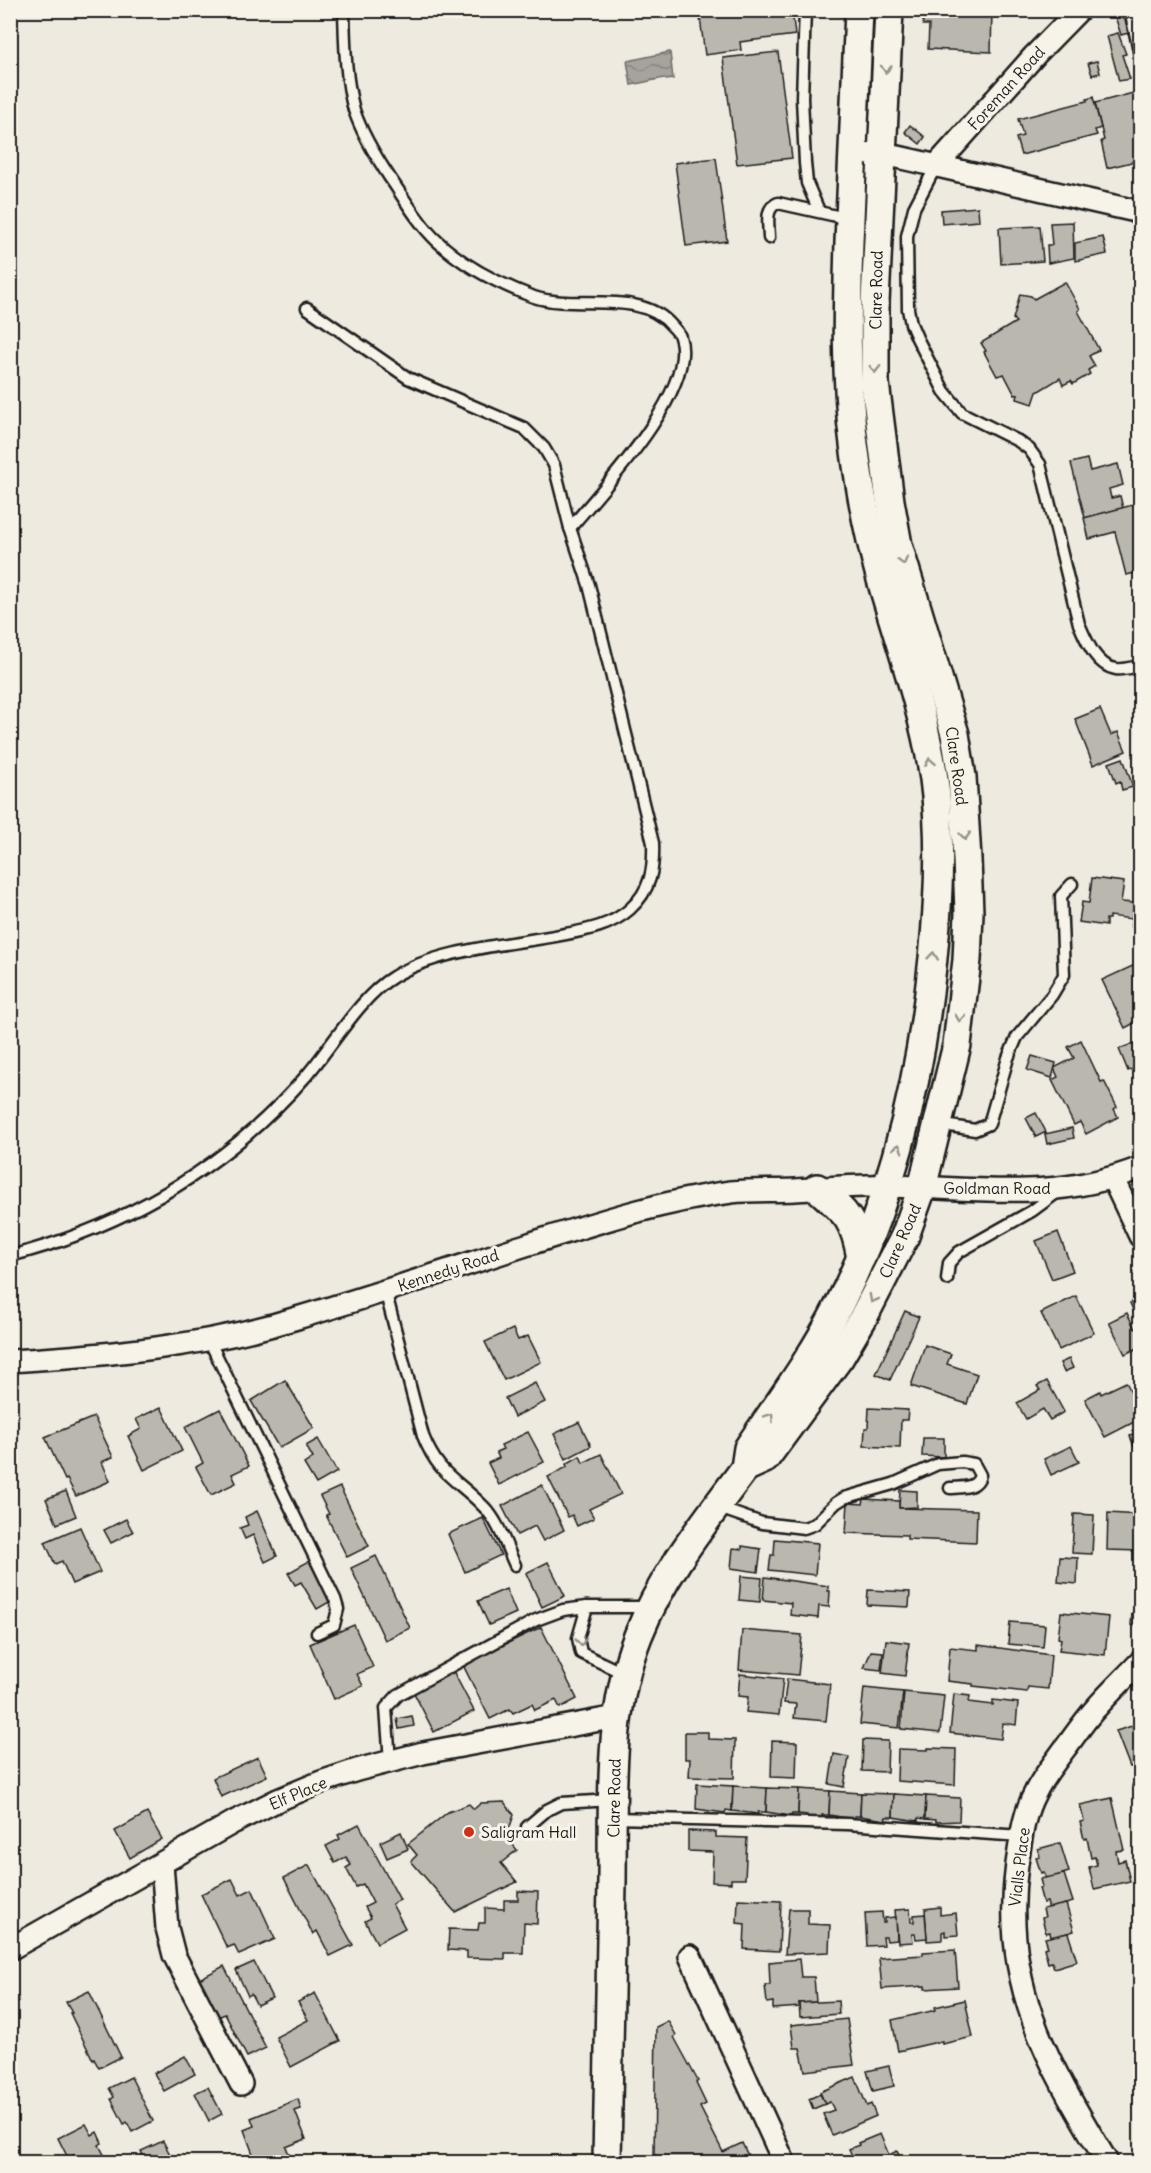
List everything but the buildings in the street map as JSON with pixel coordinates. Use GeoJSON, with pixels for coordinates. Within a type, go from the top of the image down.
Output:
{"type":"FeatureCollection","features":[{"type":"Feature","properties":{"kind":"street","name":"Clare Road"},"geometry":{"type":"LineString","coordinates":[[608,2163],[616,1717],[626,1674],[638,1636],[670,1570],[745,1468],[748,1448],[820,1340],[861,1258],[886,1185],[913,1087],[928,1004],[938,909],[938,838],[934,780],[909,668],[881,580],[862,499],[848,383],[846,334],[859,10]]}},
{"type":"Feature","properties":{"kind":"street","name":"Clare Road"},"geometry":{"type":"LineString","coordinates":[[745,1468],[765,1459],[840,1357],[901,1244],[922,1188],[957,1045],[962,1006],[969,913],[962,777],[955,734],[898,545],[882,449],[875,383],[875,302],[889,10]]}},
{"type":"Feature","properties":{"kind":"street","name":"Foreman Road"},"geometry":{"type":"LineString","coordinates":[[936,166],[1035,55],[1079,10]]}},
{"type":"Feature","properties":{"kind":"street"},"geometry":{"type":"LineString","coordinates":[[853,152],[898,157],[1140,212]]}},
{"type":"Feature","properties":{"kind":"street","name":"Goldman Road"},"geometry":{"type":"LineString","coordinates":[[886,1185],[1001,1192],[1064,1187],[1113,1179],[1140,1168]]}},
{"type":"Feature","properties":{"kind":"street"},"geometry":{"type":"LineString","coordinates":[[1113,1179],[1140,1236]]}},
{"type":"Feature","properties":{"kind":"street","name":"Kennedy Road"},"geometry":{"type":"LineString","coordinates":[[10,1361],[81,1357],[179,1345],[243,1333],[295,1319],[655,1206],[732,1192],[886,1185]]}},
{"type":"Feature","properties":{"kind":"street"},"geometry":{"type":"LineString","coordinates":[[817,1188],[852,1222],[861,1258]]}},
{"type":"Feature","properties":{"kind":"street","name":"Vialls Place"},"geometry":{"type":"LineString","coordinates":[[1107,2163],[1079,2116],[1042,2044],[1022,1989],[1013,1926],[1013,1890],[1021,1836],[1026,1814],[1035,1792],[1095,1709],[1140,1662]]}},
{"type":"Feature","properties":{"kind":"street","name":"Elf Place"},"geometry":{"type":"LineString","coordinates":[[10,1949],[234,1822],[278,1800],[357,1770],[390,1761],[616,1717]]}},
{"type":"Feature","properties":{"kind":"street"},"geometry":{"type":"LineString","coordinates":[[162,1864],[167,1928],[174,1955],[241,2084]]}},
{"type":"Feature","properties":{"kind":"street"},"geometry":{"type":"LineString","coordinates":[[690,1956],[784,2163]]}},
{"type":"Feature","properties":{"kind":"lane"},"geometry":{"type":"LineString","coordinates":[[344,10],[346,74],[355,111],[373,152],[435,239],[456,257],[489,278],[536,297],[562,302],[648,307],[663,315],[680,336],[681,359],[671,394],[645,440],[570,528]]}},
{"type":"Feature","properties":{"kind":"lane"},"geometry":{"type":"LineString","coordinates":[[805,10],[802,98],[805,163],[807,183],[819,211]]}},
{"type":"Feature","properties":{"kind":"lane"},"geometry":{"type":"LineString","coordinates":[[1133,10],[1131,15],[1140,55]]}},
{"type":"Feature","properties":{"kind":"lane"},"geometry":{"type":"LineString","coordinates":[[936,166],[914,208],[907,236],[908,309],[917,338],[944,391],[962,413],[1018,441],[1035,456],[1040,464],[1079,624],[1089,645],[1098,658],[1109,667],[1118,670],[1140,666]]}},
{"type":"Feature","properties":{"kind":"lane"},"geometry":{"type":"LineString","coordinates":[[770,238],[769,210],[772,205],[778,203],[850,219]]}},
{"type":"Feature","properties":{"kind":"lane"},"geometry":{"type":"LineString","coordinates":[[10,1256],[46,1247],[127,1214],[163,1195],[213,1162],[256,1126],[306,1076],[376,990],[392,977],[442,957],[594,929],[630,909],[648,884],[654,866],[653,843],[589,585],[570,528],[554,465],[544,447],[524,428],[408,378],[307,308]]}},
{"type":"Feature","properties":{"kind":"lane"},"geometry":{"type":"LineString","coordinates":[[938,1124],[975,1130],[989,1124],[1008,1058],[1017,1037],[1052,995],[1064,975],[1061,896],[1072,884]]}},
{"type":"Feature","properties":{"kind":"lane"},"geometry":{"type":"LineString","coordinates":[[947,1279],[949,1263],[959,1252],[1032,1211],[1064,1187]]}},
{"type":"Feature","properties":{"kind":"lane"},"geometry":{"type":"LineString","coordinates":[[385,1290],[423,1436],[431,1455],[445,1473],[485,1507],[492,1516],[515,1565]]}},
{"type":"Feature","properties":{"kind":"lane"},"geometry":{"type":"LineString","coordinates":[[209,1340],[335,1599],[338,1609],[334,1625],[317,1633]]}},
{"type":"Feature","properties":{"kind":"lane"},"geometry":{"type":"LineString","coordinates":[[716,1507],[762,1523],[804,1528],[815,1524],[844,1498],[892,1484],[938,1464],[962,1462],[974,1464],[980,1474],[977,1483],[973,1486],[950,1488]]}},
{"type":"Feature","properties":{"kind":"lane"},"geometry":{"type":"LineString","coordinates":[[390,1761],[386,1708],[398,1695],[536,1620],[563,1610],[587,1606],[651,1607]]}},
{"type":"Feature","properties":{"kind":"lane"},"geometry":{"type":"LineString","coordinates":[[587,1606],[578,1638],[581,1653],[626,1674]]}},
{"type":"Feature","properties":{"kind":"lane"},"geometry":{"type":"LineString","coordinates":[[527,1827],[547,1810],[561,1803],[613,1809],[1021,1836]]}},
{"type":"Feature","properties":{"kind":"water"},"geometry":{"type":"Polygon","coordinates":[[[670,52],[673,79],[664,78],[631,85],[627,61],[670,52]]]}},
{"type":"Feature","properties":{"kind":"place","name":"Saligram Hall"},"geometry":{"type":"Point","coordinates":[469,1832]}}]}
